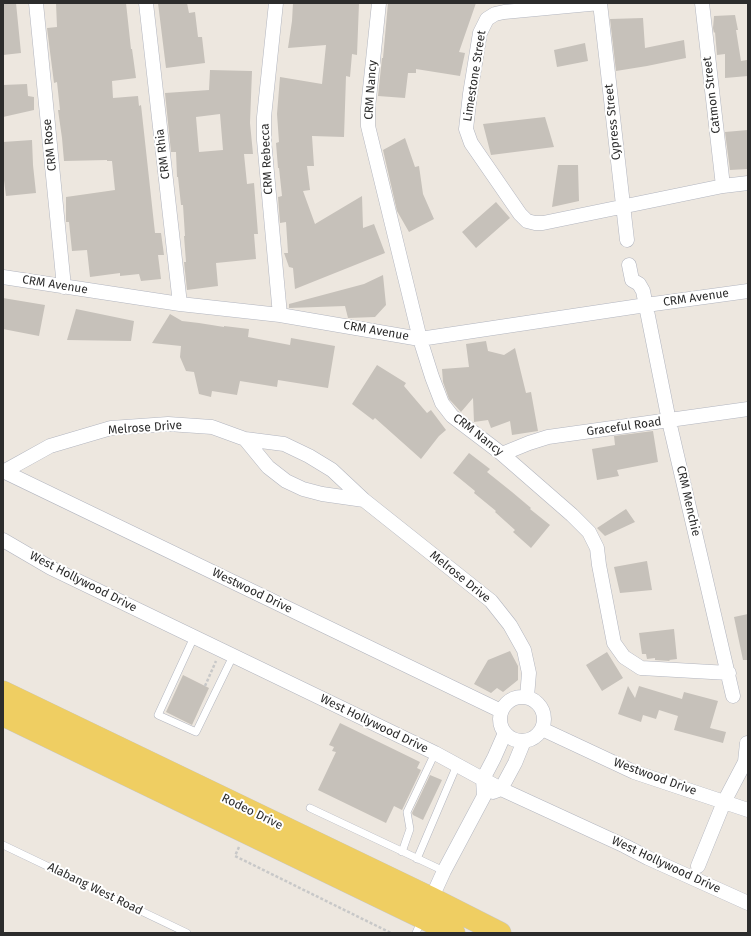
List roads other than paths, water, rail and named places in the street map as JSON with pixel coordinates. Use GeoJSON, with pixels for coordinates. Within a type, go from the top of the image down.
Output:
{"type":"FeatureCollection","features":[{"type":"Feature","properties":{"kind":"main road","name":"Rodeo Drive"},"geometry":{"type":"LineString","coordinates":[[3,692],[454,933]]}},
{"type":"Feature","properties":{"kind":"main road","name":"Rodeo Drive"},"geometry":{"type":"LineString","coordinates":[[3,715],[423,916],[500,933]]}},
{"type":"Feature","properties":{"kind":"street","name":"CRM Rose"},"geometry":{"type":"LineString","coordinates":[[36,3],[64,287]]}},
{"type":"Feature","properties":{"kind":"street","name":"CRM Rhia"},"geometry":{"type":"LineString","coordinates":[[146,3],[180,304]]}},
{"type":"Feature","properties":{"kind":"street","name":"CRM Rebecca"},"geometry":{"type":"LineString","coordinates":[[276,3],[264,117],[264,140],[280,314]]}},
{"type":"Feature","properties":{"kind":"street","name":"CRM Nancy"},"geometry":{"type":"LineString","coordinates":[[379,3],[368,108],[368,126],[420,339],[442,403],[452,416],[502,454],[572,515],[589,532],[597,548],[598,565],[614,643],[624,657],[641,668],[729,673]]}},
{"type":"Feature","properties":{"kind":"street","name":"Limestone Street"},"geometry":{"type":"LineString","coordinates":[[600,3],[495,14],[487,19],[480,33],[466,129],[471,143],[479,156],[520,214],[527,221],[543,223],[723,186],[748,183]]}},
{"type":"Feature","properties":{"kind":"street","name":"Cypress Street"},"geometry":{"type":"LineString","coordinates":[[600,3],[627,240]]}},
{"type":"Feature","properties":{"kind":"street","name":"Catmon Street"},"geometry":{"type":"LineString","coordinates":[[702,3],[723,186]]}},
{"type":"Feature","properties":{"kind":"street","name":"CRM Menchie"},"geometry":{"type":"LineString","coordinates":[[630,265],[632,280],[642,287],[669,421],[729,673],[733,696]]}},
{"type":"Feature","properties":{"kind":"street","name":"CRM Avenue"},"geometry":{"type":"LineString","coordinates":[[3,277],[180,304],[280,314],[420,339],[646,304],[748,291]]}},
{"type":"Feature","properties":{"kind":"street","name":"Graceful Road"},"geometry":{"type":"LineString","coordinates":[[502,454],[548,437],[748,409]]}},
{"type":"Feature","properties":{"kind":"street","name":"Melrose Drive"},"geometry":{"type":"LineString","coordinates":[[3,472],[50,446],[111,428],[168,424],[212,426],[245,440],[284,444],[309,456],[332,470],[364,500],[491,601],[510,625],[524,650],[529,673],[527,697]]}},
{"type":"Feature","properties":{"kind":"street","name":"Melrose Drive"},"geometry":{"type":"LineString","coordinates":[[245,440],[268,467],[286,481],[303,489],[322,494],[364,500]]}},
{"type":"Feature","properties":{"kind":"street","name":"Westwood Drive"},"geometry":{"type":"LineString","coordinates":[[3,472],[501,710]]}},
{"type":"Feature","properties":{"kind":"street","name":"West Hollywood Drive"},"geometry":{"type":"LineString","coordinates":[[3,540],[51,568],[435,753],[501,789],[748,903]]}},
{"type":"Feature","properties":{"kind":"street"},"geometry":{"type":"LineString","coordinates":[[527,697],[533,700],[542,709],[544,722],[542,729],[531,739],[524,741],[517,740],[511,738],[505,733],[501,726],[501,710],[512,699],[527,697]]}},
{"type":"Feature","properties":{"kind":"street","name":"Westwood Drive"},"geometry":{"type":"LineString","coordinates":[[542,729],[634,772],[748,810]]}},
{"type":"Feature","properties":{"kind":"street"},"geometry":{"type":"LineString","coordinates":[[423,916],[444,871],[484,796],[483,779],[505,733]]}},
{"type":"Feature","properties":{"kind":"street"},"geometry":{"type":"LineString","coordinates":[[484,796],[501,789],[515,763],[524,741]]}},
{"type":"Feature","properties":{"kind":"street"},"geometry":{"type":"LineString","coordinates":[[698,866],[724,802],[745,762],[747,744]]}},
{"type":"Feature","properties":{"kind":"lane"},"geometry":{"type":"LineString","coordinates":[[194,637],[158,715],[196,732],[227,653]]}},
{"type":"Feature","properties":{"kind":"lane"},"geometry":{"type":"LineString","coordinates":[[402,852],[410,829],[407,812],[435,753]]}},
{"type":"Feature","properties":{"kind":"lane"},"geometry":{"type":"LineString","coordinates":[[417,859],[457,765]]}},
{"type":"Feature","properties":{"kind":"lane"},"geometry":{"type":"LineString","coordinates":[[310,808],[444,871]]}},
{"type":"Feature","properties":{"kind":"lane","name":"Alabang West Road"},"geometry":{"type":"LineString","coordinates":[[3,845],[187,933]]}}]}
